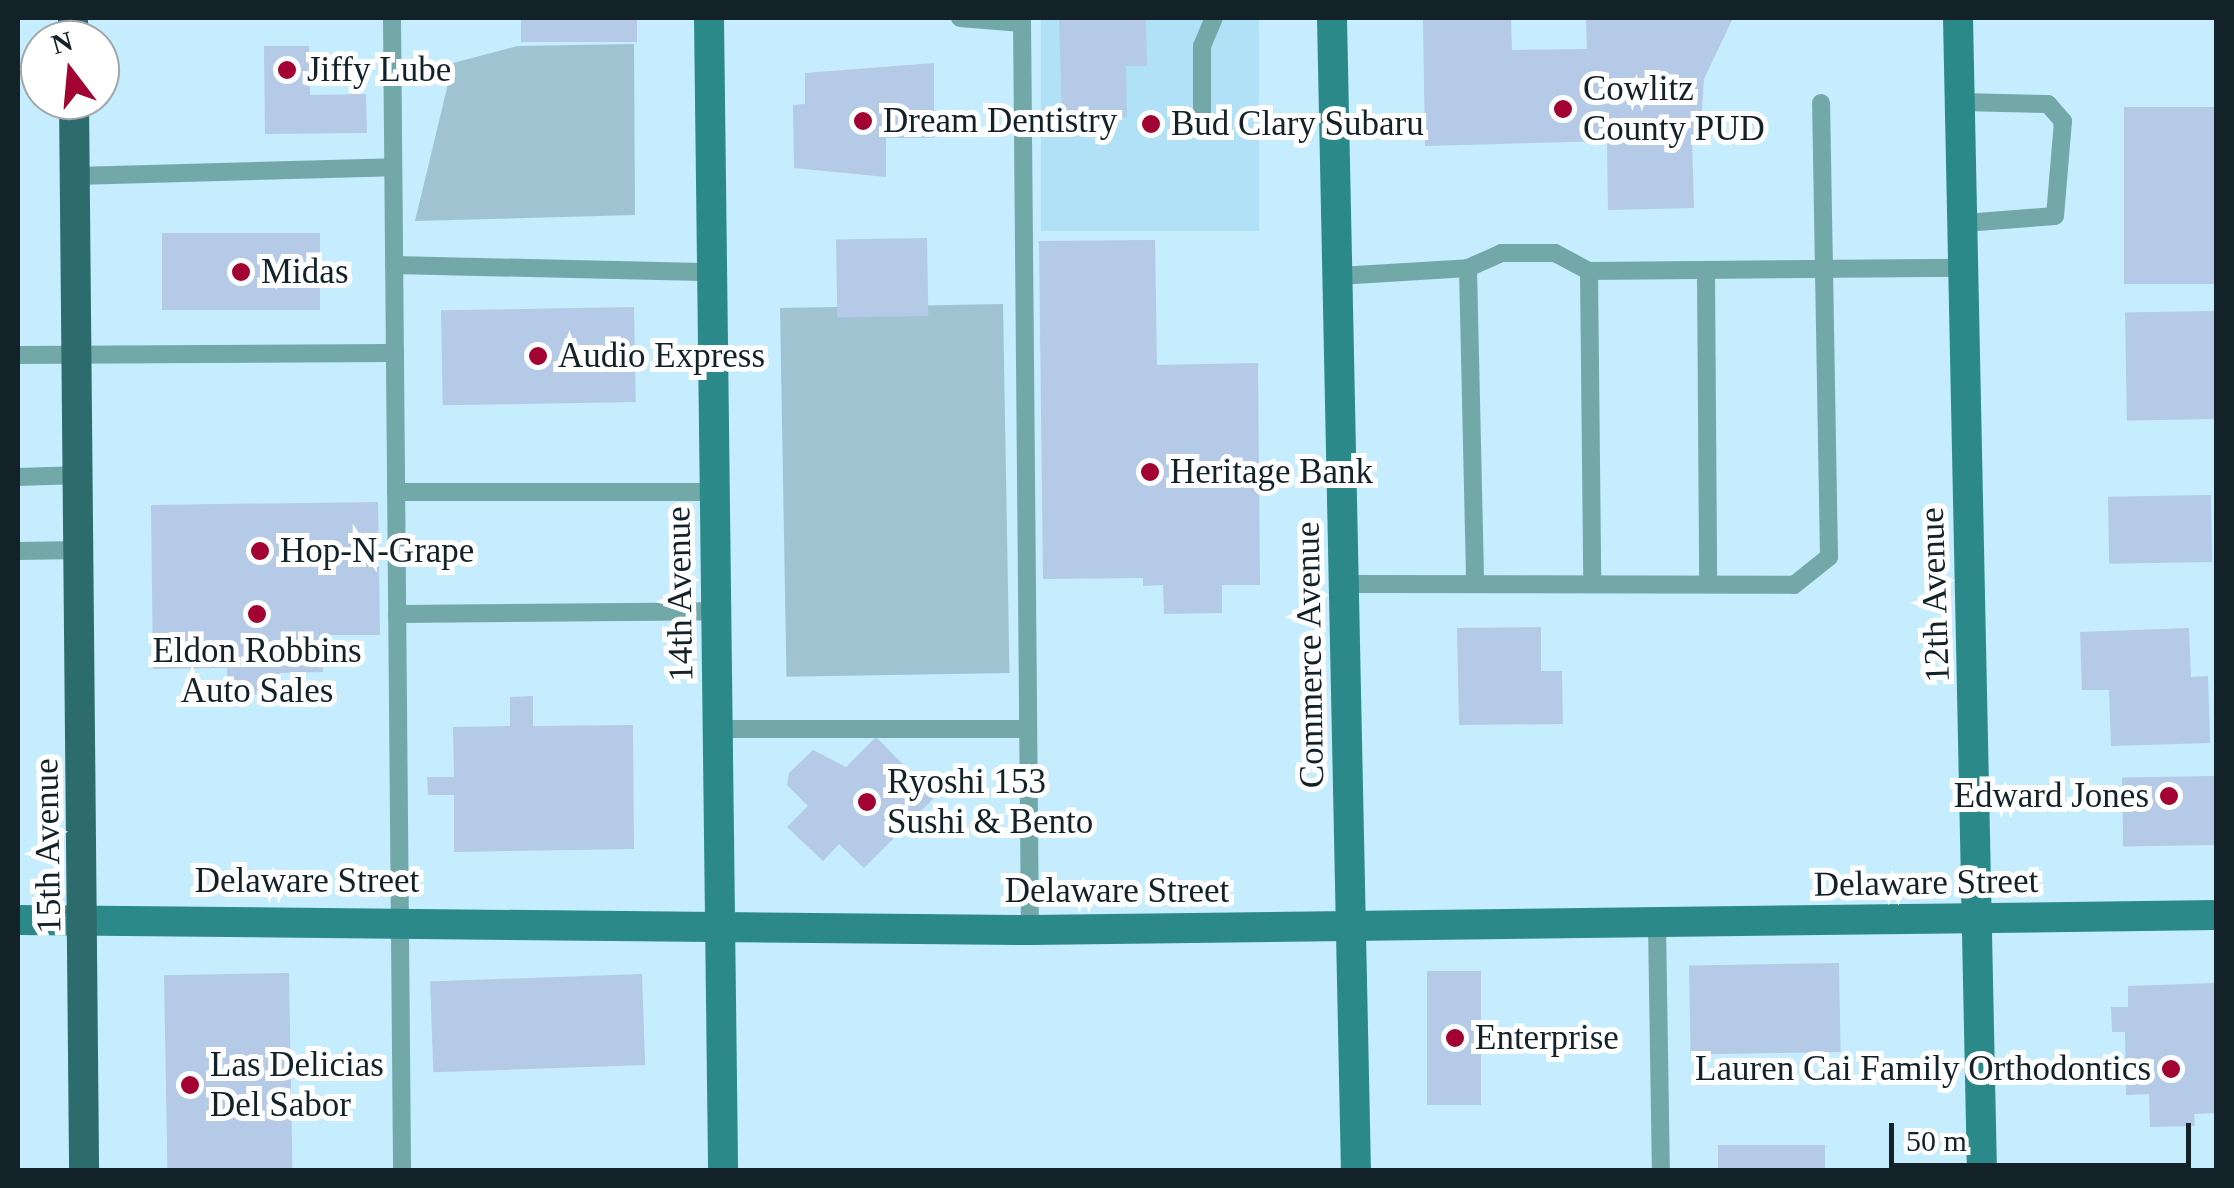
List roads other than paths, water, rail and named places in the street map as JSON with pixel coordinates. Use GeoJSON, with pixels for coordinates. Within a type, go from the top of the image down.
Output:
{"type":"FeatureCollection","features":[{"type":"Feature","properties":{"kind":"main road","name":"15th Avenue"},"geometry":{"type":"LineString","coordinates":[[75,120],[87,920],[84,1170]]}},
{"type":"Feature","properties":{"kind":"street","name":"14th Avenue"},"geometry":{"type":"LineString","coordinates":[[710,18],[723,1170]]}},
{"type":"Feature","properties":{"kind":"street","name":"Commerce Avenue"},"geometry":{"type":"LineString","coordinates":[[1332,18],[1354,928],[1356,1170]]}},
{"type":"Feature","properties":{"kind":"street","name":"12th Avenue"},"geometry":{"type":"LineString","coordinates":[[1958,18],[1982,920],[1982,1170]]}},
{"type":"Feature","properties":{"kind":"street","name":"Delaware Street"},"geometry":{"type":"LineString","coordinates":[[18,920],[722,920],[1030,930],[2216,916]]}},
{"type":"Feature","properties":{"kind":"lane"},"geometry":{"type":"LineString","coordinates":[[392,18],[402,1170]]}},
{"type":"Feature","properties":{"kind":"lane"},"geometry":{"type":"LineString","coordinates":[[960,18],[1022,20],[1030,930]]}},
{"type":"Feature","properties":{"kind":"lane"},"geometry":{"type":"LineString","coordinates":[[1202,116],[1202,46],[1214,18]]}},
{"type":"Feature","properties":{"kind":"lane"},"geometry":{"type":"LineString","coordinates":[[1960,102],[2048,104],[2062,121],[2055,216],[1964,223]]}},
{"type":"Feature","properties":{"kind":"lane"},"geometry":{"type":"LineString","coordinates":[[1346,584],[1794,585],[1830,556],[1820,103]]}},
{"type":"Feature","properties":{"kind":"lane"},"geometry":{"type":"LineString","coordinates":[[76,176],[393,167]]}},
{"type":"Feature","properties":{"kind":"lane"},"geometry":{"type":"LineString","coordinates":[[1338,276],[1468,268],[1501,254],[1555,253],[1589,272],[1964,268]]}},
{"type":"Feature","properties":{"kind":"lane"},"geometry":{"type":"LineString","coordinates":[[394,266],[713,272]]}},
{"type":"Feature","properties":{"kind":"lane"},"geometry":{"type":"LineString","coordinates":[[1468,268],[1475,583]]}},
{"type":"Feature","properties":{"kind":"lane"},"geometry":{"type":"LineString","coordinates":[[1706,270],[1708,584]]}},
{"type":"Feature","properties":{"kind":"lane"},"geometry":{"type":"LineString","coordinates":[[1589,272],[1592,584]]}},
{"type":"Feature","properties":{"kind":"lane"},"geometry":{"type":"LineString","coordinates":[[18,355],[395,353]]}},
{"type":"Feature","properties":{"kind":"lane"},"geometry":{"type":"LineString","coordinates":[[18,478],[80,475]]}},
{"type":"Feature","properties":{"kind":"lane"},"geometry":{"type":"LineString","coordinates":[[396,492],[716,492]]}},
{"type":"Feature","properties":{"kind":"lane"},"geometry":{"type":"LineString","coordinates":[[18,550],[82,550]]}},
{"type":"Feature","properties":{"kind":"lane"},"geometry":{"type":"LineString","coordinates":[[398,614],[718,611]]}},
{"type":"Feature","properties":{"kind":"lane"},"geometry":{"type":"LineString","coordinates":[[719,729],[1028,729]]}},
{"type":"Feature","properties":{"kind":"lane"},"geometry":{"type":"LineString","coordinates":[[1657,924],[1662,1170]]}},
{"type":"Feature","properties":{"kind":"place","name":"Jiffy Lube"},"geometry":{"type":"Point","coordinates":[287,70]}},
{"type":"Feature","properties":{"kind":"place","name":"Cowlitz County PUD"},"geometry":{"type":"Point","coordinates":[1563,109]}},
{"type":"Feature","properties":{"kind":"place","name":"Dream Dentistry"},"geometry":{"type":"Point","coordinates":[863,121]}},
{"type":"Feature","properties":{"kind":"place","name":"Bud Clary Subaru"},"geometry":{"type":"Point","coordinates":[1151,124]}},
{"type":"Feature","properties":{"kind":"place","name":"Midas"},"geometry":{"type":"Point","coordinates":[241,272]}},
{"type":"Feature","properties":{"kind":"place","name":"Audio Express"},"geometry":{"type":"Point","coordinates":[538,356]}},
{"type":"Feature","properties":{"kind":"place","name":"Heritage Bank"},"geometry":{"type":"Point","coordinates":[1150,472]}},
{"type":"Feature","properties":{"kind":"place","name":"Hop-N-Grape"},"geometry":{"type":"Point","coordinates":[260,551]}},
{"type":"Feature","properties":{"kind":"place","name":"Eldon Robbins Auto Sales"},"geometry":{"type":"Point","coordinates":[257,614]}},
{"type":"Feature","properties":{"kind":"place","name":"Edward Jones"},"geometry":{"type":"Point","coordinates":[2169,796]}},
{"type":"Feature","properties":{"kind":"place","name":"Ryoshi 153 Sushi & Bento"},"geometry":{"type":"Point","coordinates":[867,802]}},
{"type":"Feature","properties":{"kind":"place","name":"Enterprise"},"geometry":{"type":"Point","coordinates":[1455,1038]}},
{"type":"Feature","properties":{"kind":"place","name":"Lauren Cai Family Orthodontics"},"geometry":{"type":"Point","coordinates":[2171,1069]}},
{"type":"Feature","properties":{"kind":"place","name":"Las Delicias Del Sabor"},"geometry":{"type":"Point","coordinates":[190,1085]}}]}
